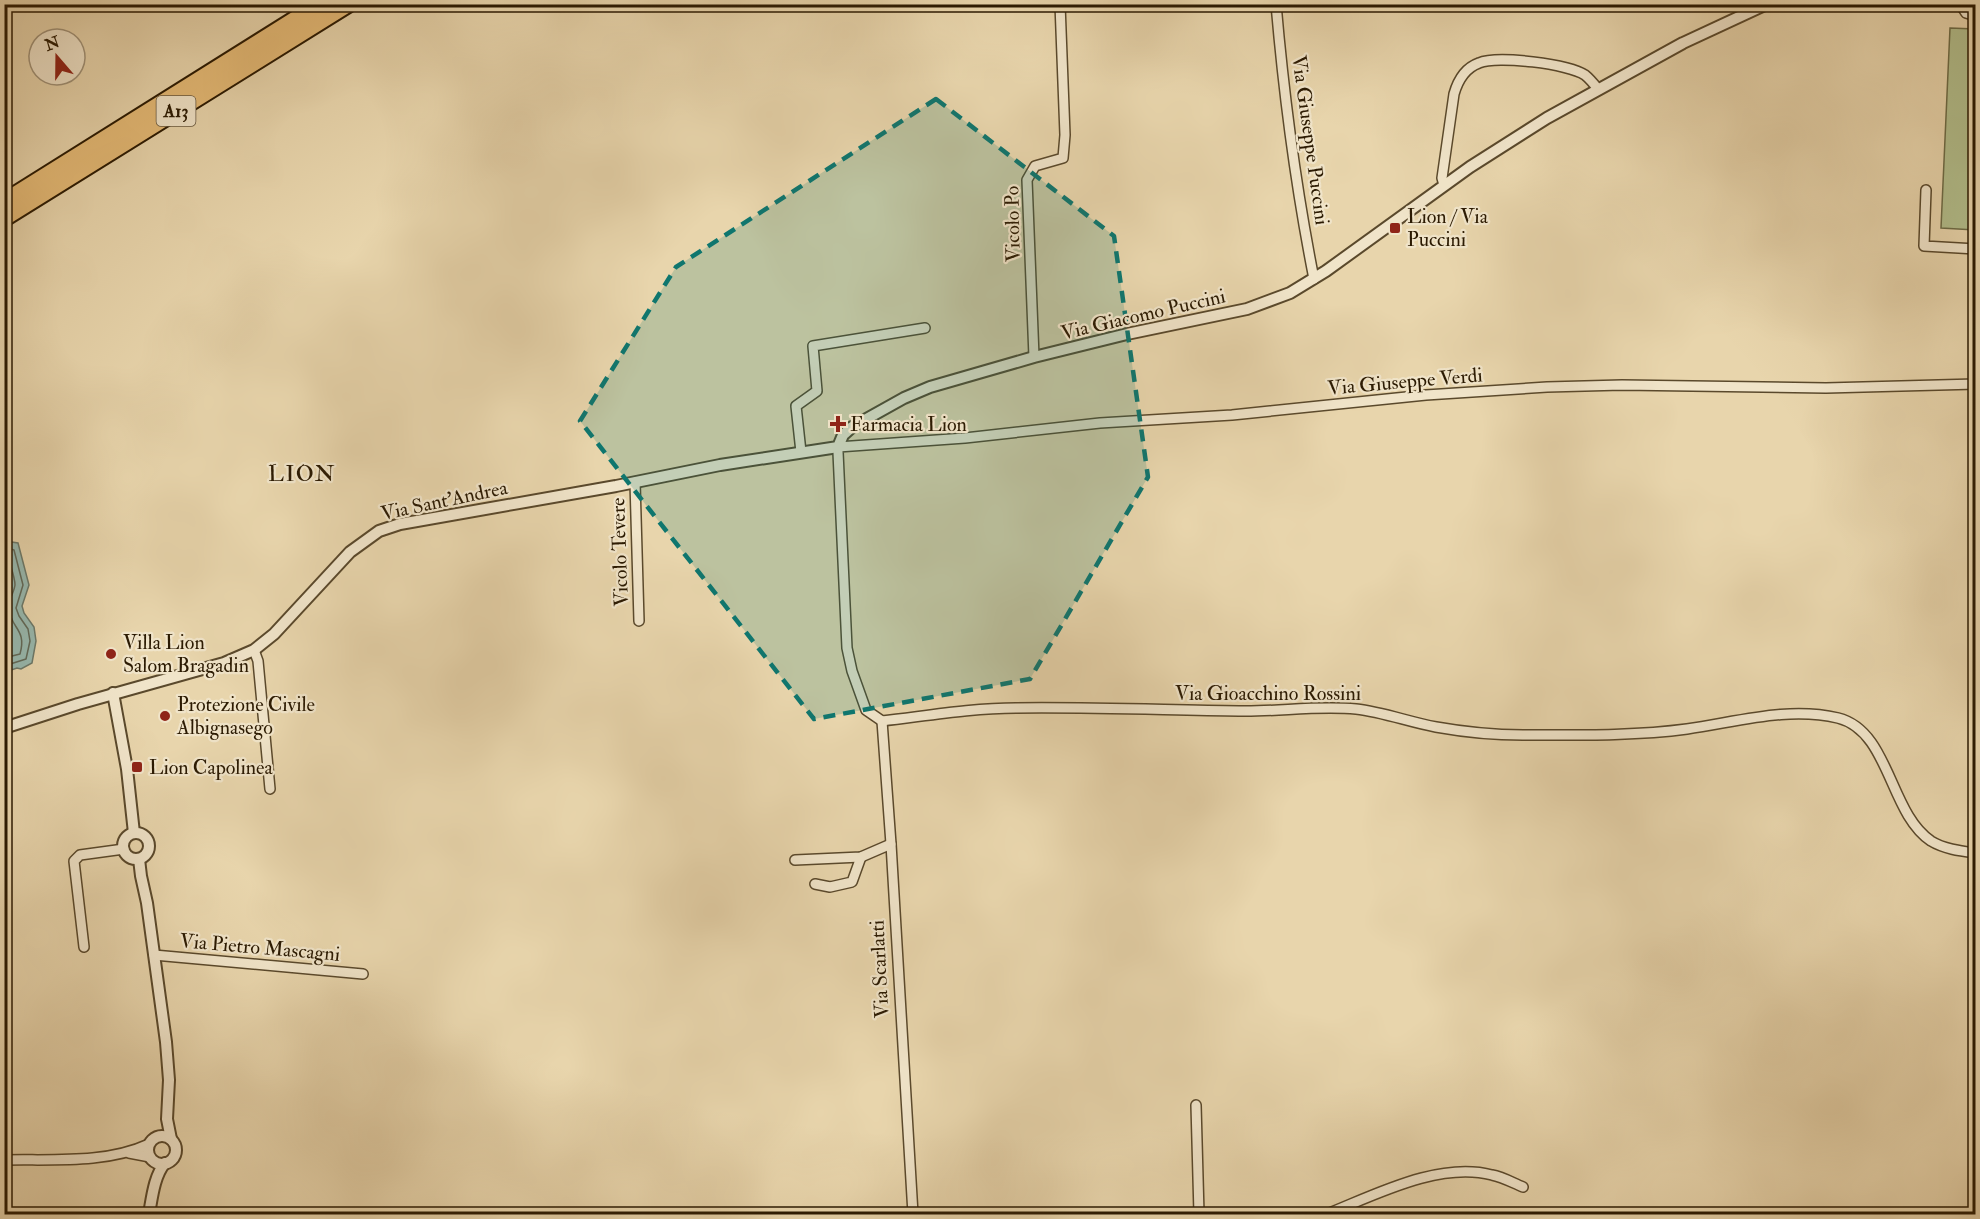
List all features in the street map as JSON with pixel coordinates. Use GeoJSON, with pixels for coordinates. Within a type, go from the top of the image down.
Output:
{"type":"FeatureCollection","features":[{"type":"Feature","properties":{"kind":"highway","name":"A13"},"geometry":{"type":"LineString","coordinates":[[4,202],[320,4]]}},
{"type":"Feature","properties":{"kind":"highway","name":"A13"},"geometry":{"type":"LineString","coordinates":[[4,218],[348,4]]}},
{"type":"Feature","properties":{"kind":"street","name":"Vicolo Po"},"geometry":{"type":"LineString","coordinates":[[1034,357],[1027,180],[1035,166],[1063,158],[1065,135],[1060,4]]}},
{"type":"Feature","properties":{"kind":"street","name":"Via Giuseppe Puccini"},"geometry":{"type":"LineString","coordinates":[[1276,4],[1281,63],[1298,189],[1314,279]]}},
{"type":"Feature","properties":{"kind":"street","name":"Via Giacomo Puccini"},"geometry":{"type":"LineString","coordinates":[[838,447],[843,435],[852,428],[904,398],[930,387],[1034,357],[1127,334],[1247,309],[1290,294],[1444,185],[1507,144],[1598,89],[1683,43],[1767,4]]}},
{"type":"Feature","properties":{"kind":"street"},"geometry":{"type":"LineString","coordinates":[[1960,4],[1966,13],[1976,16]]}},
{"type":"Feature","properties":{"kind":"street"},"geometry":{"type":"LineString","coordinates":[[1444,185],[1442,178],[1457,82],[1474,65],[1482,61],[1497,60],[1558,65],[1585,75],[1598,89]]}},
{"type":"Feature","properties":{"kind":"street"},"geometry":{"type":"LineString","coordinates":[[1926,190],[1924,246],[1976,249]]}},
{"type":"Feature","properties":{"kind":"street"},"geometry":{"type":"LineString","coordinates":[[801,452],[796,406],[817,391],[813,346],[925,328]]}},
{"type":"Feature","properties":{"kind":"street","name":"Via Giuseppe Verdi"},"geometry":{"type":"LineString","coordinates":[[838,447],[965,438],[1100,423],[1232,415],[1426,395],[1547,387],[1622,385],[1826,388],[1976,384]]}},
{"type":"Feature","properties":{"kind":"street"},"geometry":{"type":"LineString","coordinates":[[838,447],[847,648],[852,671],[867,710],[882,721]]}},
{"type":"Feature","properties":{"kind":"street","name":"Via Sant'Andrea"},"geometry":{"type":"LineString","coordinates":[[4,728],[113,693],[224,663],[254,650],[274,634],[350,552],[379,531],[400,524],[720,465],[838,447]]}},
{"type":"Feature","properties":{"kind":"street","name":"Vicolo Tevere"},"geometry":{"type":"LineString","coordinates":[[635,482],[639,621]]}},
{"type":"Feature","properties":{"kind":"street"},"geometry":{"type":"LineString","coordinates":[[254,650],[258,661],[270,789]]}},
{"type":"Feature","properties":{"kind":"street"},"geometry":{"type":"LineString","coordinates":[[113,693],[119,714],[134,833]]}},
{"type":"Feature","properties":{"kind":"street","name":"Via Gioacchino Rossini"},"geometry":{"type":"LineString","coordinates":[[882,721],[1014,708],[1254,712],[1317,708],[1362,710],[1435,727],[1510,735],[1581,735],[1685,729],[1757,717],[1815,714],[1841,719],[1863,731],[1875,749],[1912,823],[1931,841],[1959,851],[1976,853]]}},
{"type":"Feature","properties":{"kind":"street","name":"Via Scarlatti"},"geometry":{"type":"LineString","coordinates":[[882,721],[913,1215]]}},
{"type":"Feature","properties":{"kind":"street"},"geometry":{"type":"LineString","coordinates":[[134,833],[145,837],[149,844],[148,851],[139,859],[128,856],[124,849],[125,841],[134,833]]}},
{"type":"Feature","properties":{"kind":"street"},"geometry":{"type":"LineString","coordinates":[[795,861],[861,857],[891,844]]}},
{"type":"Feature","properties":{"kind":"street"},"geometry":{"type":"LineString","coordinates":[[84,947],[74,861],[80,855],[124,849]]}},
{"type":"Feature","properties":{"kind":"street"},"geometry":{"type":"LineString","coordinates":[[814,884],[830,887],[852,882],[861,857]]}},
{"type":"Feature","properties":{"kind":"street","name":"Via Pietro Mascagni"},"geometry":{"type":"LineString","coordinates":[[139,859],[166,1042],[169,1080],[167,1119],[171,1139]]}},
{"type":"Feature","properties":{"kind":"street","name":"Via Pietro Mascagni"},"geometry":{"type":"LineString","coordinates":[[154,955],[363,974]]}},
{"type":"Feature","properties":{"kind":"street"},"geometry":{"type":"LineString","coordinates":[[1196,1105],[1199,1215]]}},
{"type":"Feature","properties":{"kind":"street","name":"Via Pietro Mascagni"},"geometry":{"type":"LineString","coordinates":[[152,1141],[167,1119]]}},
{"type":"Feature","properties":{"kind":"street"},"geometry":{"type":"LineString","coordinates":[[4,1160],[77,1158],[127,1153],[165,1163],[172,1160],[176,1153],[175,1145],[165,1136],[127,1153]]}},
{"type":"Feature","properties":{"kind":"street"},"geometry":{"type":"LineString","coordinates":[[152,1141],[148,1150],[156,1180]]}},
{"type":"Feature","properties":{"kind":"street"},"geometry":{"type":"LineString","coordinates":[[149,1215],[156,1180],[165,1163]]}},
{"type":"Feature","properties":{"kind":"street"},"geometry":{"type":"LineString","coordinates":[[1327,1215],[1394,1187],[1432,1175],[1481,1173],[1494,1175],[1522,1187]]}},
{"type":"Feature","properties":{"kind":"highlighted area"},"geometry":{"type":"Polygon","coordinates":[[[936,99],[1114,236],[1148,477],[1030,679],[814,719],[580,421],[676,267],[936,99]]]}},
{"type":"Feature","properties":{"kind":"green space"},"geometry":{"type":"Polygon","coordinates":[[[1950,28],[1975,29],[1975,230],[1941,228],[1950,28]]]}},
{"type":"Feature","properties":{"kind":"water"},"geometry":{"type":"Polygon","coordinates":[[[5,541],[18,543],[29,585],[22,606],[34,627],[36,641],[32,663],[21,669],[8,671],[5,676],[5,541]]]}},
{"type":"Feature","properties":{"kind":"place","name":"Lion / Via Puccini"},"geometry":{"type":"Point","coordinates":[1395,228]}},
{"type":"Feature","properties":{"kind":"place","name":"Farmacia Lion"},"geometry":{"type":"Point","coordinates":[838,424]}},
{"type":"Feature","properties":{"kind":"place","name":"Villa Lion Salom Bragadin"},"geometry":{"type":"Point","coordinates":[111,654]}},
{"type":"Feature","properties":{"kind":"place","name":"Protezione Civile Albignasego"},"geometry":{"type":"Point","coordinates":[165,716]}},
{"type":"Feature","properties":{"kind":"place","name":"Lion Capolinea"},"geometry":{"type":"Point","coordinates":[137,767]}},
{"type":"Feature","properties":{"kind":"district","name":"LION"},"geometry":{"type":"Point","coordinates":[302,473]}}]}
